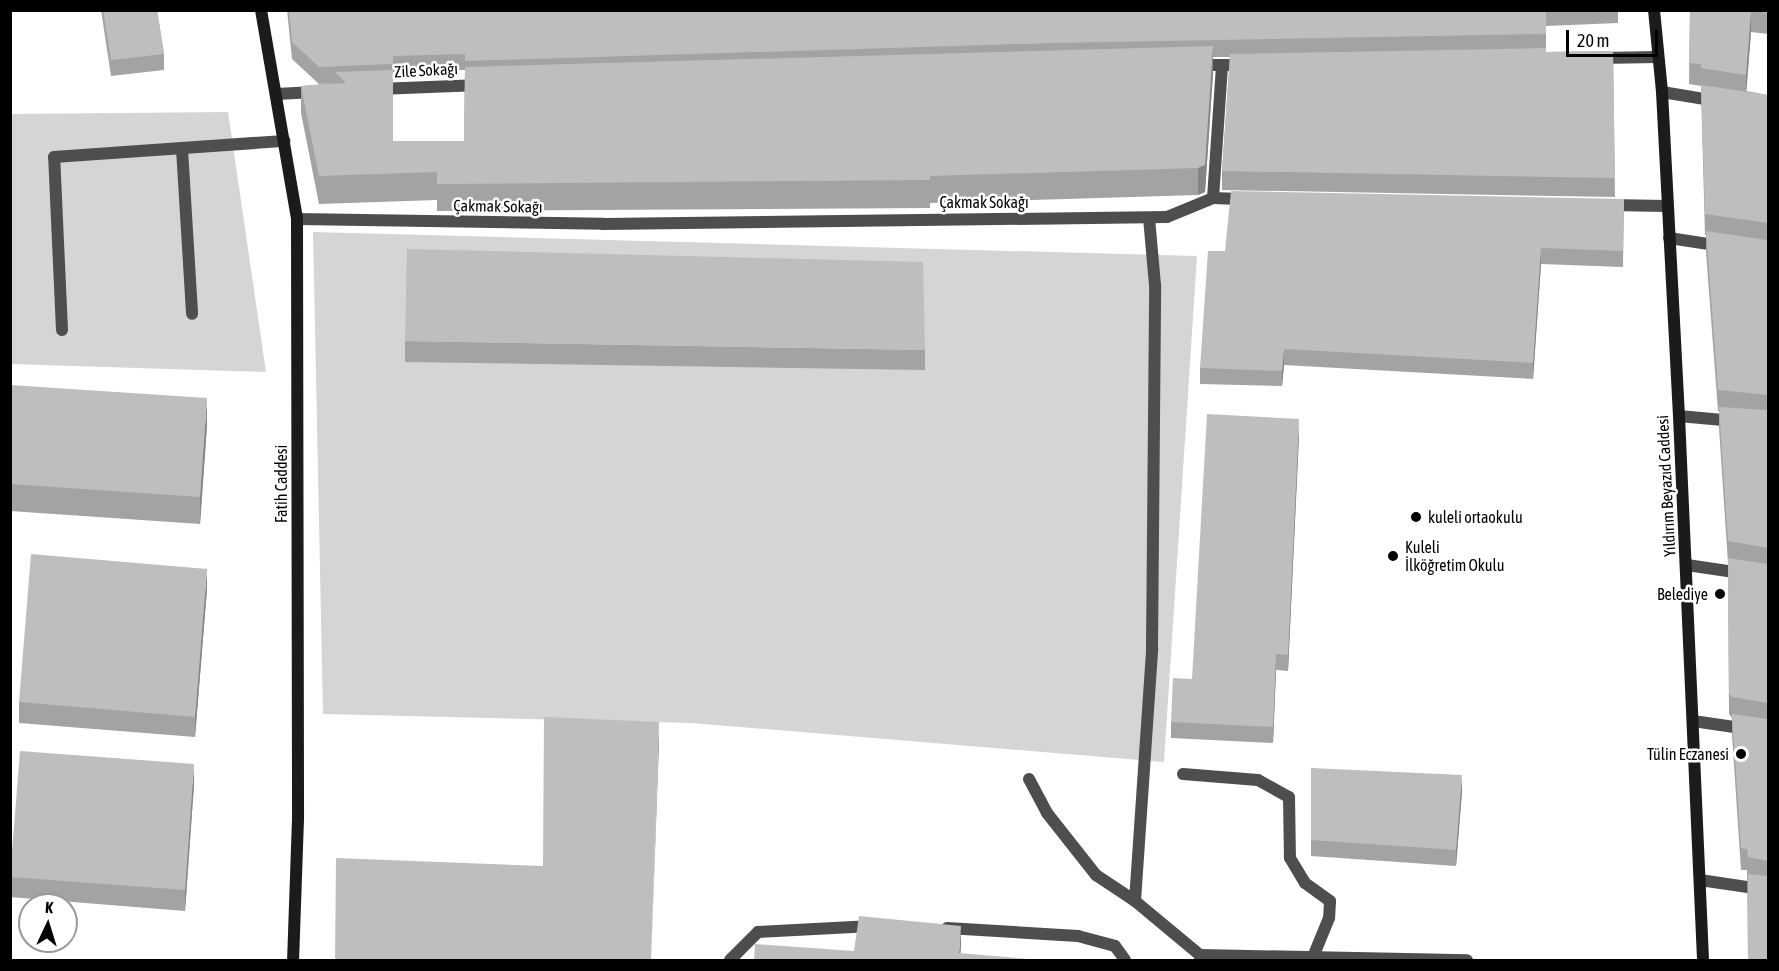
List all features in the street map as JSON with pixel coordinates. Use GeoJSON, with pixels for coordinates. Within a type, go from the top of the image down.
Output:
{"type":"FeatureCollection","features":[{"type":"Feature","properties":{"kind":"main road","name":"Fatih Caddesi"},"geometry":{"type":"LineString","coordinates":[[261,10],[297,219],[298,819],[293,960]]}},
{"type":"Feature","properties":{"kind":"main road","name":"Yıldırım Beyazıd Caddesi"},"geometry":{"type":"LineString","coordinates":[[1654,10],[1662,92],[1687,566],[1703,960]]}},
{"type":"Feature","properties":{"kind":"street"},"geometry":{"type":"LineString","coordinates":[[1587,58],[1658,57]]}},
{"type":"Feature","properties":{"kind":"street"},"geometry":{"type":"LineString","coordinates":[[1188,66],[1257,64]]}},
{"type":"Feature","properties":{"kind":"street"},"geometry":{"type":"LineString","coordinates":[[1213,198],[1222,65]]}},
{"type":"Feature","properties":{"kind":"street","name":"Zile Sokağı"},"geometry":{"type":"LineString","coordinates":[[369,89],[497,84]]}},
{"type":"Feature","properties":{"kind":"street"},"geometry":{"type":"LineString","coordinates":[[276,94],[334,91]]}},
{"type":"Feature","properties":{"kind":"street"},"geometry":{"type":"LineString","coordinates":[[1662,92],[1733,103]]}},
{"type":"Feature","properties":{"kind":"street"},"geometry":{"type":"LineString","coordinates":[[62,330],[54,157],[284,141]]}},
{"type":"Feature","properties":{"kind":"street"},"geometry":{"type":"LineString","coordinates":[[182,149],[192,314]]}},
{"type":"Feature","properties":{"kind":"street","name":"Çakmak Sokağı"},"geometry":{"type":"LineString","coordinates":[[297,219],[603,224],[1167,218],[1213,198],[1261,199]]}},
{"type":"Feature","properties":{"kind":"street"},"geometry":{"type":"LineString","coordinates":[[1596,204],[1667,206]]}},
{"type":"Feature","properties":{"kind":"street"},"geometry":{"type":"LineString","coordinates":[[1135,901],[1152,649],[1155,285],[1149,218]]}},
{"type":"Feature","properties":{"kind":"street"},"geometry":{"type":"LineString","coordinates":[[1669,238],[1736,248]]}},
{"type":"Feature","properties":{"kind":"street"},"geometry":{"type":"LineString","coordinates":[[1679,416],[1746,422]]}},
{"type":"Feature","properties":{"kind":"street"},"geometry":{"type":"LineString","coordinates":[[1687,566],[1768,577]]}},
{"type":"Feature","properties":{"kind":"street"},"geometry":{"type":"LineString","coordinates":[[1693,721],[1768,732]]}},
{"type":"Feature","properties":{"kind":"street"},"geometry":{"type":"LineString","coordinates":[[1183,774],[1258,780],[1289,797],[1290,858],[1305,883],[1330,900],[1329,918],[1313,957]]}},
{"type":"Feature","properties":{"kind":"street"},"geometry":{"type":"LineString","coordinates":[[1029,779],[1047,813],[1096,875],[1135,901],[1200,958],[1313,957],[1467,960]]}},
{"type":"Feature","properties":{"kind":"street"},"geometry":{"type":"LineString","coordinates":[[1700,880],[1768,890]]}},
{"type":"Feature","properties":{"kind":"street"},"geometry":{"type":"LineString","coordinates":[[730,960],[758,932],[885,925]]}},
{"type":"Feature","properties":{"kind":"street"},"geometry":{"type":"LineString","coordinates":[[934,927],[1078,936],[1115,946],[1125,960]]}},
{"type":"Feature","properties":{"kind":"shaded area"},"geometry":{"type":"Polygon","coordinates":[[[228,112],[266,372],[11,364],[11,114],[228,112]]]}},
{"type":"Feature","properties":{"kind":"shaded area"},"geometry":{"type":"Polygon","coordinates":[[[313,232],[1197,256],[1164,762],[691,723],[323,714],[313,232]]]}},
{"type":"Feature","properties":{"kind":"building"},"geometry":{"type":"Polygon","coordinates":[[[103,10],[157,10],[164,54],[111,60],[103,10]]]}},
{"type":"Feature","properties":{"kind":"building"},"geometry":{"type":"Polygon","coordinates":[[[289,10],[1546,10],[1546,34],[1054,43],[465,61],[465,54],[393,56],[393,64],[319,67],[292,42],[289,10]]]}},
{"type":"Feature","properties":{"kind":"building"},"geometry":{"type":"Polygon","coordinates":[[[1690,10],[1768,10],[1768,13],[1751,11],[1746,75],[1701,68],[1701,64],[1689,63],[1690,10]]]}},
{"type":"Feature","properties":{"kind":"building"},"geometry":{"type":"Polygon","coordinates":[[[1213,46],[1205,165],[1198,168],[930,176],[930,180],[437,184],[437,172],[319,176],[301,86],[346,83],[335,72],[393,70],[393,141],[464,141],[465,67],[1213,46]]]}},
{"type":"Feature","properties":{"kind":"building"},"geometry":{"type":"Polygon","coordinates":[[[1546,48],[1546,52],[1613,51],[1615,178],[1222,171],[1230,54],[1546,48]]]}},
{"type":"Feature","properties":{"kind":"building"},"geometry":{"type":"Polygon","coordinates":[[[1701,85],[1768,95],[1768,223],[1705,214],[1701,85]]]}},
{"type":"Feature","properties":{"kind":"building"},"geometry":{"type":"Polygon","coordinates":[[[1231,191],[1624,199],[1623,251],[1541,248],[1533,363],[1284,349],[1282,371],[1200,368],[1208,251],[1225,251],[1231,191]]]}},
{"type":"Feature","properties":{"kind":"building"},"geometry":{"type":"Polygon","coordinates":[[[1706,231],[1768,239],[1768,395],[1718,390],[1706,231]]]}},
{"type":"Feature","properties":{"kind":"building"},"geometry":{"type":"Polygon","coordinates":[[[407,249],[923,262],[925,350],[405,341],[407,249]]]}},
{"type":"Feature","properties":{"kind":"building"},"geometry":{"type":"Polygon","coordinates":[[[10,385],[207,398],[200,497],[10,484],[10,385]]]}},
{"type":"Feature","properties":{"kind":"building"},"geometry":{"type":"Polygon","coordinates":[[[1719,407],[1768,410],[1768,548],[1728,541],[1719,407]]]}},
{"type":"Feature","properties":{"kind":"building"},"geometry":{"type":"Polygon","coordinates":[[[1207,414],[1299,419],[1288,655],[1276,654],[1273,727],[1171,722],[1173,678],[1192,679],[1207,414]]]}},
{"type":"Feature","properties":{"kind":"building"},"geometry":{"type":"Polygon","coordinates":[[[31,554],[207,569],[195,717],[19,702],[31,554]]]}},
{"type":"Feature","properties":{"kind":"building"},"geometry":{"type":"Polygon","coordinates":[[[1728,558],[1768,563],[1768,703],[1732,697],[1729,693],[1728,558]]]}},
{"type":"Feature","properties":{"kind":"building"},"geometry":{"type":"Polygon","coordinates":[[[1732,714],[1768,718],[1768,861],[1748,857],[1747,849],[1741,848],[1732,714]]]}},
{"type":"Feature","properties":{"kind":"building"},"geometry":{"type":"Polygon","coordinates":[[[544,717],[659,722],[651,960],[335,960],[336,858],[543,866],[544,717]]]}},
{"type":"Feature","properties":{"kind":"building"},"geometry":{"type":"Polygon","coordinates":[[[20,751],[194,764],[185,890],[10,877],[20,751]]]}},
{"type":"Feature","properties":{"kind":"building"},"geometry":{"type":"Polygon","coordinates":[[[1311,768],[1462,775],[1456,850],[1311,840],[1311,768]]]}},
{"type":"Feature","properties":{"kind":"building"},"geometry":{"type":"Polygon","coordinates":[[[1748,874],[1768,876],[1768,960],[1748,960],[1748,874]]]}},
{"type":"Feature","properties":{"kind":"building"},"geometry":{"type":"Polygon","coordinates":[[[859,916],[961,926],[959,953],[1040,960],[754,960],[755,944],[854,951],[859,916]]]}},
{"type":"Feature","properties":{"kind":"place","name":"kuleli ortaokulu"},"geometry":{"type":"Point","coordinates":[1416,517]}},
{"type":"Feature","properties":{"kind":"place","name":"Kuleli İlköğretim Okulu"},"geometry":{"type":"Point","coordinates":[1393,556]}},
{"type":"Feature","properties":{"kind":"place","name":"Belediye"},"geometry":{"type":"Point","coordinates":[1720,594]}},
{"type":"Feature","properties":{"kind":"place","name":"Tülin Eczanesi"},"geometry":{"type":"Point","coordinates":[1741,754]}}]}
